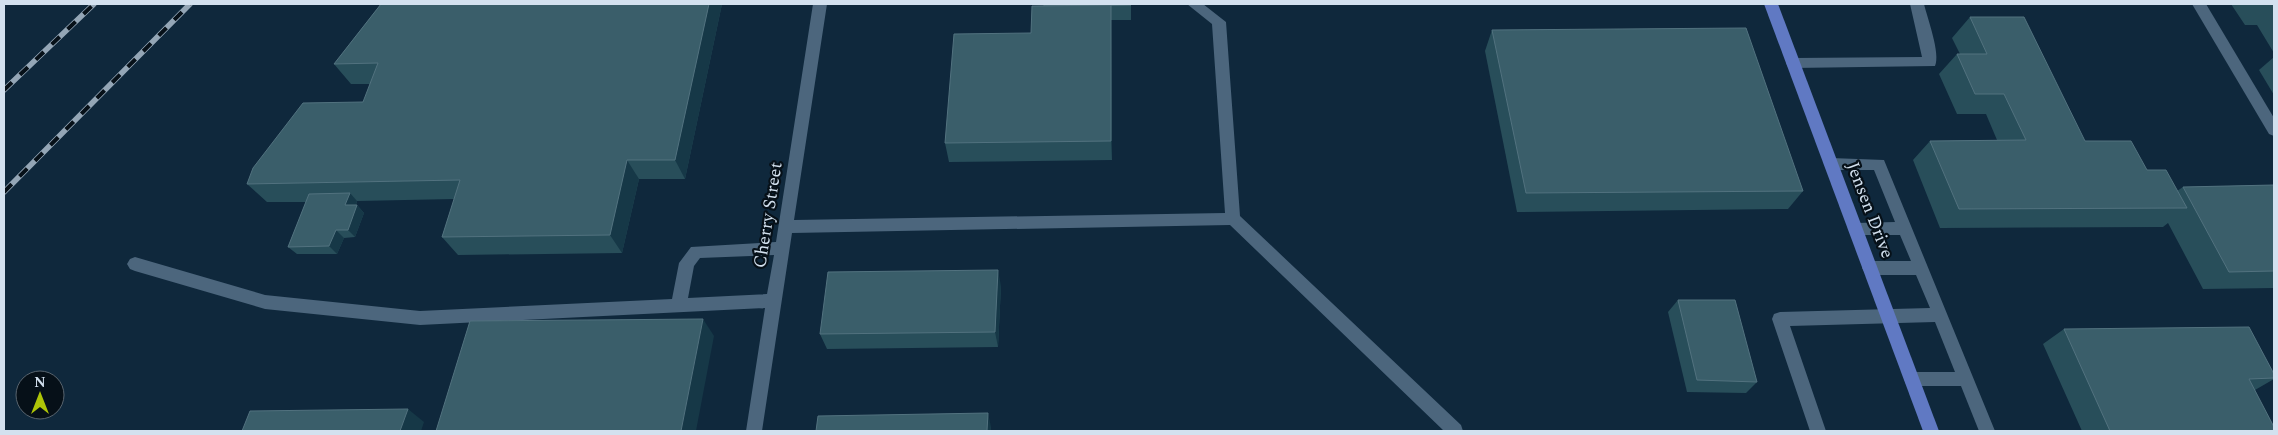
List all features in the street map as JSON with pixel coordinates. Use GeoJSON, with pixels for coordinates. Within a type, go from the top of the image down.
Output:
{"type":"FeatureCollection","features":[{"type":"Feature","properties":{"kind":"main road","name":"Jensen Drive"},"geometry":{"type":"LineString","coordinates":[[1771,4],[1931,431]]}},
{"type":"Feature","properties":{"kind":"street","name":"Cherry Street"},"geometry":{"type":"LineString","coordinates":[[754,431],[820,4]]}},
{"type":"Feature","properties":{"kind":"street"},"geometry":{"type":"LineString","coordinates":[[1194,4],[1219,22],[1233,219],[1455,431]]}},
{"type":"Feature","properties":{"kind":"street"},"geometry":{"type":"LineString","coordinates":[[1793,63],[1930,62],[1926,37],[1917,4]]}},
{"type":"Feature","properties":{"kind":"street"},"geometry":{"type":"LineString","coordinates":[[2199,4],[2274,130]]}},
{"type":"Feature","properties":{"kind":"street"},"geometry":{"type":"LineString","coordinates":[[1831,164],[1879,164],[1987,431]]}},
{"type":"Feature","properties":{"kind":"street"},"geometry":{"type":"LineString","coordinates":[[786,227],[1233,219]]}},
{"type":"Feature","properties":{"kind":"street"},"geometry":{"type":"LineString","coordinates":[[1856,229],[1905,228]]}},
{"type":"Feature","properties":{"kind":"street"},"geometry":{"type":"LineString","coordinates":[[680,304],[687,263],[696,252],[782,248]]}},
{"type":"Feature","properties":{"kind":"street"},"geometry":{"type":"LineString","coordinates":[[136,264],[265,302],[420,318],[680,304],[774,301]]}},
{"type":"Feature","properties":{"kind":"street"},"geometry":{"type":"LineString","coordinates":[[1870,268],[1921,268]]}},
{"type":"Feature","properties":{"kind":"street"},"geometry":{"type":"LineString","coordinates":[[1818,431],[1780,319],[1940,315]]}},
{"type":"Feature","properties":{"kind":"street"},"geometry":{"type":"LineString","coordinates":[[1912,379],[1966,379]]}},
{"type":"Feature","properties":{"kind":"building"},"geometry":{"type":"Polygon","coordinates":[[[381,4],[709,4],[675,160],[627,160],[610,235],[442,237],[460,180],[247,184],[253,168],[303,103],[363,102],[378,63],[334,64],[381,4]]]}},
{"type":"Feature","properties":{"kind":"building"},"geometry":{"type":"Polygon","coordinates":[[[1044,4],[1131,4],[1131,5],[1044,6],[1044,4]]]}},
{"type":"Feature","properties":{"kind":"building"},"geometry":{"type":"Polygon","coordinates":[[[1111,5],[1111,141],[945,143],[954,34],[1031,33],[1032,6],[1111,5]]]}},
{"type":"Feature","properties":{"kind":"building"},"geometry":{"type":"Polygon","coordinates":[[[1970,17],[2024,17],[2085,141],[2131,141],[2147,170],[2166,170],[2187,208],[1959,209],[1930,141],[2026,140],[2004,94],[1975,94],[1957,54],[1987,54],[1970,17]]]}},
{"type":"Feature","properties":{"kind":"building"},"geometry":{"type":"Polygon","coordinates":[[[1746,28],[1803,191],[1526,193],[1492,30],[1746,28]]]}},
{"type":"Feature","properties":{"kind":"building"},"geometry":{"type":"Polygon","coordinates":[[[2274,185],[2274,271],[2229,272],[2183,187],[2274,185]]]}},
{"type":"Feature","properties":{"kind":"building"},"geometry":{"type":"Polygon","coordinates":[[[350,193],[345,205],[357,205],[348,230],[336,230],[329,246],[288,247],[309,194],[350,193]]]}},
{"type":"Feature","properties":{"kind":"building"},"geometry":{"type":"Polygon","coordinates":[[[998,270],[995,332],[820,334],[828,272],[998,270]]]}},
{"type":"Feature","properties":{"kind":"building"},"geometry":{"type":"Polygon","coordinates":[[[1678,300],[1735,300],[1757,382],[1697,380],[1678,300]]]}},
{"type":"Feature","properties":{"kind":"building"},"geometry":{"type":"Polygon","coordinates":[[[703,319],[681,431],[436,431],[470,321],[703,319]]]}},
{"type":"Feature","properties":{"kind":"building"},"geometry":{"type":"Polygon","coordinates":[[[2249,327],[2274,374],[2274,378],[2249,379],[2274,427],[2274,431],[2110,431],[2064,329],[2249,327]]]}},
{"type":"Feature","properties":{"kind":"building"},"geometry":{"type":"Polygon","coordinates":[[[408,409],[400,431],[242,431],[250,411],[408,409]]]}},
{"type":"Feature","properties":{"kind":"building"},"geometry":{"type":"Polygon","coordinates":[[[988,413],[987,431],[816,431],[818,416],[988,413]]]}},
{"type":"Feature","properties":{"kind":"railway"},"geometry":{"type":"LineString","coordinates":[[4,90],[94,4]]}},
{"type":"Feature","properties":{"kind":"railway"},"geometry":{"type":"LineString","coordinates":[[4,192],[190,4]]}}]}
